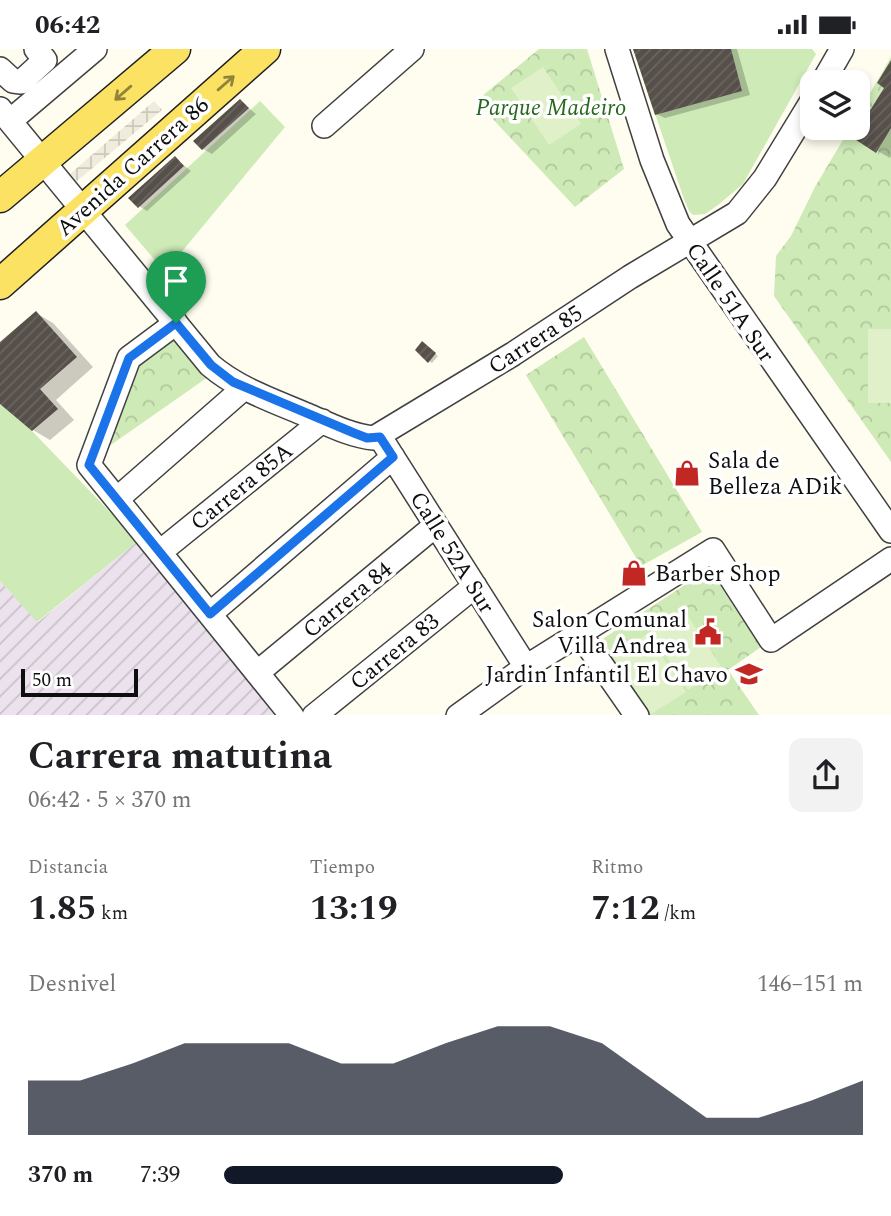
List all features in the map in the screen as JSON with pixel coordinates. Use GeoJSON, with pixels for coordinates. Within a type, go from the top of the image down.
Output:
{"type":"FeatureCollection","features":[{"type":"Feature","properties":{"kind":"main road"},"geometry":{"type":"LineString","coordinates":[[0,197],[174,49]]}},
{"type":"Feature","properties":{"kind":"main road","name":"Avenida Carrera 86"},"geometry":{"type":"LineString","coordinates":[[0,284],[265,49]]}},
{"type":"Feature","properties":{"kind":"street"},"geometry":{"type":"LineString","coordinates":[[324,126],[412,49]]}},
{"type":"Feature","properties":{"kind":"street","name":"Calle 51A Sur"},"geometry":{"type":"LineString","coordinates":[[617,49],[669,206],[891,531]]}},
{"type":"Feature","properties":{"kind":"street"},"geometry":{"type":"LineString","coordinates":[[830,70],[842,49]]}},
{"type":"Feature","properties":{"kind":"street"},"geometry":{"type":"LineString","coordinates":[[0,69],[13,81],[21,82],[46,53]]}},
{"type":"Feature","properties":{"kind":"street"},"geometry":{"type":"LineString","coordinates":[[84,53],[5,115],[222,375],[244,388],[322,421],[367,438],[380,437]]}},
{"type":"Feature","properties":{"kind":"street"},"geometry":{"type":"LineString","coordinates":[[691,241],[737,213],[749,201],[800,121]]}},
{"type":"Feature","properties":{"kind":"street","name":"Carrera 85"},"geometry":{"type":"LineString","coordinates":[[380,437],[439,390],[691,241]]}},
{"type":"Feature","properties":{"kind":"street"},"geometry":{"type":"LineString","coordinates":[[176,323],[129,358],[89,465],[291,715]]}},
{"type":"Feature","properties":{"kind":"street"},"geometry":{"type":"LineString","coordinates":[[117,499],[244,388]]}},
{"type":"Feature","properties":{"kind":"street","name":"Carrera 85A"},"geometry":{"type":"LineString","coordinates":[[160,552],[322,421]]}},
{"type":"Feature","properties":{"kind":"street","name":"Calle 52A Sur"},"geometry":{"type":"LineString","coordinates":[[380,437],[526,667]]}},
{"type":"Feature","properties":{"kind":"street"},"geometry":{"type":"LineString","coordinates":[[210,614],[393,457]]}},
{"type":"Feature","properties":{"kind":"street","name":"Carrera 84"},"geometry":{"type":"LineString","coordinates":[[257,673],[436,525]]}},
{"type":"Feature","properties":{"kind":"street"},"geometry":{"type":"LineString","coordinates":[[459,715],[526,667],[713,550],[771,641],[891,559]]}},
{"type":"Feature","properties":{"kind":"street","name":"Carrera 83"},"geometry":{"type":"LineString","coordinates":[[315,715],[475,586]]}},
{"type":"Feature","properties":{"kind":"street"},"geometry":{"type":"LineString","coordinates":[[580,634],[636,715]]}},
{"type":"Feature","properties":{"kind":"shaded area"},"geometry":{"type":"Polygon","coordinates":[[[154,101],[162,110],[77,181],[70,174],[154,101]]]}},
{"type":"Feature","properties":{"kind":"shaded area"},"geometry":{"type":"Polygon","coordinates":[[[138,541],[280,715],[0,715],[0,581],[38,622],[138,541]]]}},
{"type":"Feature","properties":{"kind":"green space","name":"Parque Madeiro"},"geometry":{"type":"Polygon","coordinates":[[[539,49],[587,49],[624,169],[575,207],[476,101],[539,49]]]}},
{"type":"Feature","properties":{"kind":"green space"},"geometry":{"type":"Polygon","coordinates":[[[633,49],[812,49],[816,54],[807,70],[800,70],[800,82],[743,184],[705,214],[693,215],[684,199],[633,49]]]}},
{"type":"Feature","properties":{"kind":"green space"},"geometry":{"type":"Polygon","coordinates":[[[891,57],[891,462],[774,296],[776,256],[791,236],[815,187],[843,140],[870,140],[870,93],[891,57]]]}},
{"type":"Feature","properties":{"kind":"green space"},"geometry":{"type":"Polygon","coordinates":[[[543,67],[581,124],[549,145],[511,88],[543,67]]]}},
{"type":"Feature","properties":{"kind":"green space"},"geometry":{"type":"Polygon","coordinates":[[[260,101],[285,127],[165,272],[125,225],[260,101]]]}},
{"type":"Feature","properties":{"kind":"green space"},"geometry":{"type":"Polygon","coordinates":[[[868,329],[891,329],[891,403],[868,403],[868,329]]]}},
{"type":"Feature","properties":{"kind":"green space"},"geometry":{"type":"Polygon","coordinates":[[[171,334],[208,377],[105,449],[143,354],[171,334]]]}},
{"type":"Feature","properties":{"kind":"green space"},"geometry":{"type":"Polygon","coordinates":[[[584,337],[702,532],[641,566],[526,375],[584,337]]]}},
{"type":"Feature","properties":{"kind":"green space"},"geometry":{"type":"Polygon","coordinates":[[[0,404],[32,431],[138,541],[37,622],[0,581],[0,404]]]}},
{"type":"Feature","properties":{"kind":"green space"},"geometry":{"type":"Polygon","coordinates":[[[709,569],[761,647],[728,670],[759,715],[644,715],[595,644],[709,569]]]}},
{"type":"Feature","properties":{"kind":"green space"},"geometry":{"type":"Polygon","coordinates":[[[684,610],[722,668],[688,690],[650,632],[684,610]]]}},
{"type":"Feature","properties":{"kind":"green space"},"geometry":{"type":"Polygon","coordinates":[[[647,634],[686,692],[651,714],[613,657],[647,634]]]}},
{"type":"Feature","properties":{"kind":"building"},"geometry":{"type":"Polygon","coordinates":[[[633,49],[731,49],[742,91],[655,115],[633,49]]]}},
{"type":"Feature","properties":{"kind":"building"},"geometry":{"type":"Polygon","coordinates":[[[891,60],[891,128],[876,153],[856,140],[870,140],[870,111],[884,88],[877,83],[891,60]]]}},
{"type":"Feature","properties":{"kind":"building"},"geometry":{"type":"Polygon","coordinates":[[[240,99],[249,108],[202,150],[193,141],[240,99]]]}},
{"type":"Feature","properties":{"kind":"building"},"geometry":{"type":"Polygon","coordinates":[[[175,156],[184,166],[138,208],[128,198],[175,156]]]}},
{"type":"Feature","properties":{"kind":"building"},"geometry":{"type":"Polygon","coordinates":[[[36,311],[77,357],[40,389],[58,409],[32,431],[0,404],[0,342],[36,311]]]}},
{"type":"Feature","properties":{"kind":"building"},"geometry":{"type":"Polygon","coordinates":[[[422,341],[436,353],[428,363],[415,350],[422,341]]]}},
{"type":"Feature","properties":{"kind":"place","name":"Sala de Belleza ADik"},"geometry":{"type":"Point","coordinates":[687,473]}},
{"type":"Feature","properties":{"kind":"place","name":"Barber Shop"},"geometry":{"type":"Point","coordinates":[634,573]}},
{"type":"Feature","properties":{"kind":"place","name":"Salon Comunal Villa Andrea"},"geometry":{"type":"Point","coordinates":[708,632]}},
{"type":"Feature","properties":{"kind":"place","name":"Jardin Infantil El Chavo"},"geometry":{"type":"Point","coordinates":[749,674]}},
{"type":"Feature","properties":{"kind":"route"},"geometry":{"type":"LineString","coordinates":[[176,323],[211,365],[233,382],[367,438],[380,437],[393,457],[210,614],[89,465],[129,358],[176,323]]}}]}
